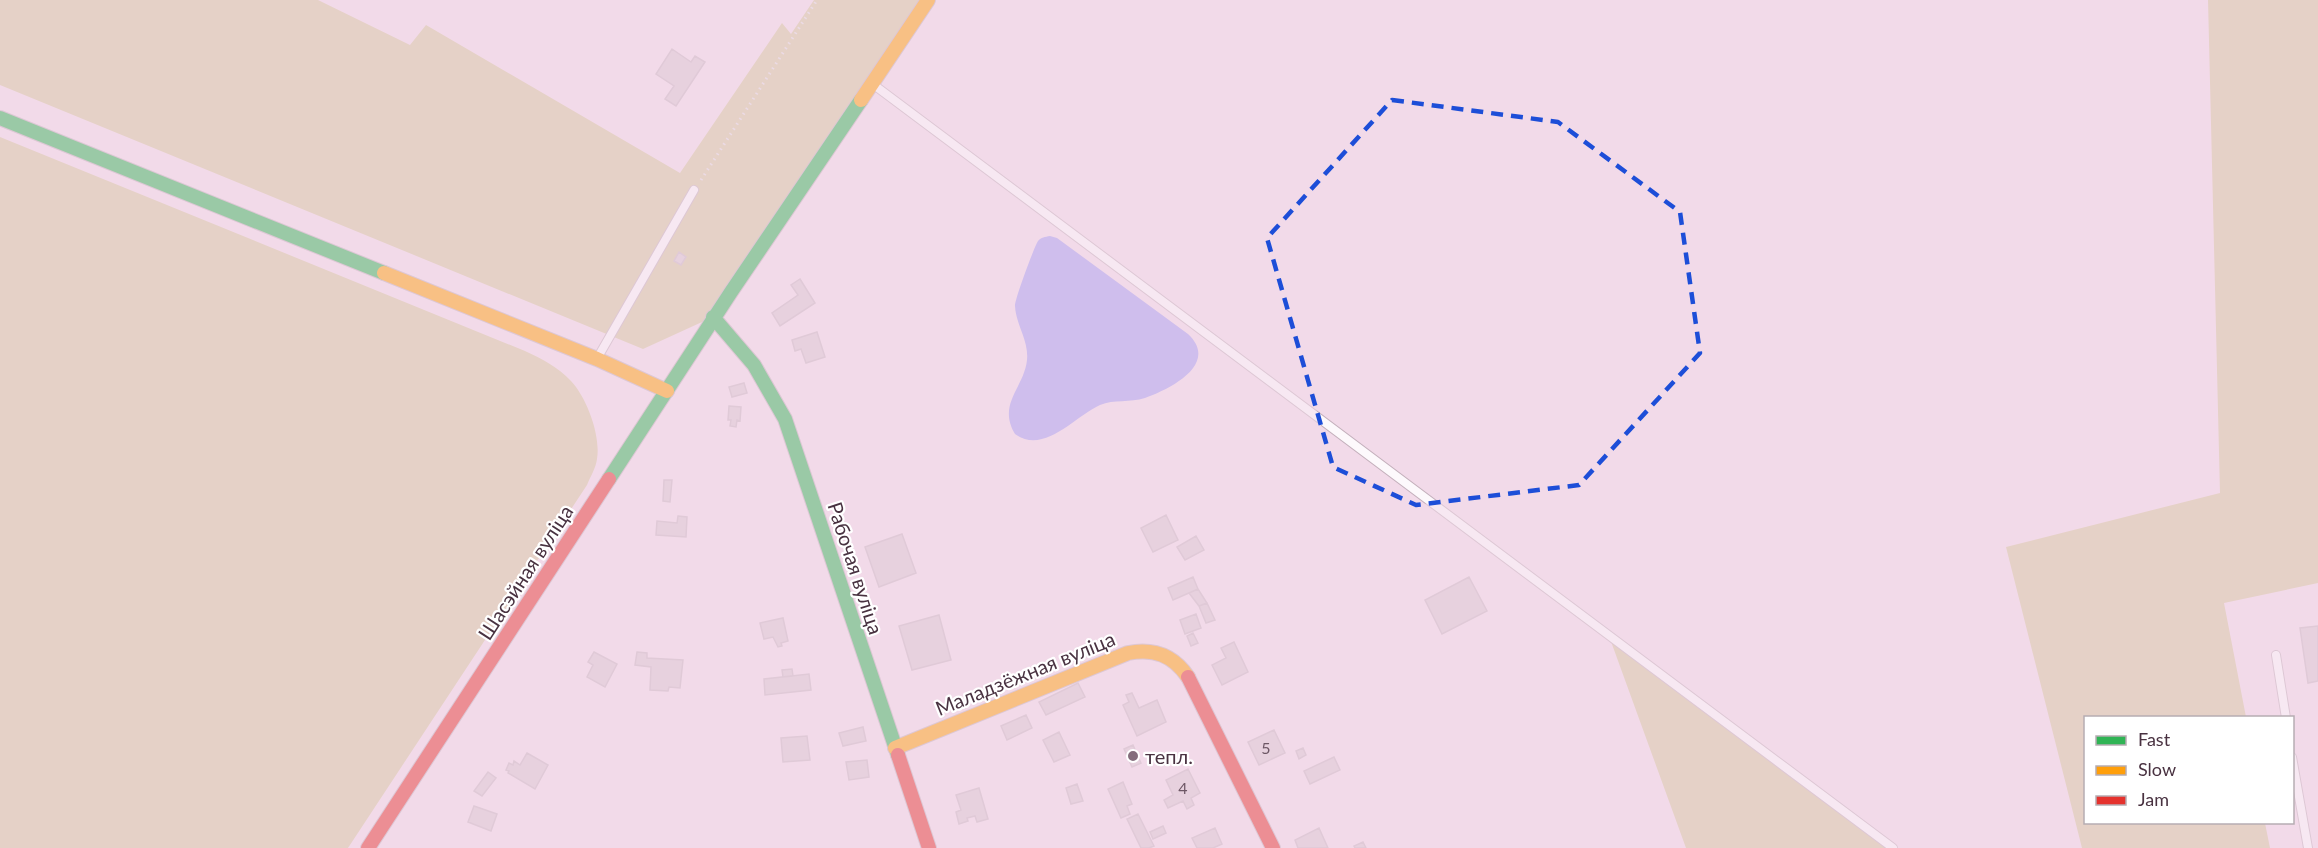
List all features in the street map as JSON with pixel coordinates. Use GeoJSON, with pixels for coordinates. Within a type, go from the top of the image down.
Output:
{"type":"FeatureCollection","features":[{"type":"Feature","properties":{"kind":"street","name":"Шасэйная вуліца"},"geometry":{"type":"LineString","coordinates":[[368,848],[713,317],[928,0]]}},
{"type":"Feature","properties":{"kind":"street"},"geometry":{"type":"LineString","coordinates":[[0,118],[597,359],[667,391]]}},
{"type":"Feature","properties":{"kind":"street","name":"Рабочая вуліца"},"geometry":{"type":"LineString","coordinates":[[713,317],[742,348],[765,379],[785,419],[929,848]]}},
{"type":"Feature","properties":{"kind":"street","name":"Маладзёжная вуліца"},"geometry":{"type":"LineString","coordinates":[[895,748],[1114,657],[1131,651],[1150,650],[1168,655],[1182,667],[1193,684],[1273,848]]}},
{"type":"Feature","properties":{"kind":"lane"},"geometry":{"type":"LineString","coordinates":[[873,84],[1893,848]]}},
{"type":"Feature","properties":{"kind":"lane"},"geometry":{"type":"LineString","coordinates":[[597,359],[694,190]]}},
{"type":"Feature","properties":{"kind":"lane"},"geometry":{"type":"LineString","coordinates":[[2276,655],[2286,716]]}},
{"type":"Feature","properties":{"kind":"lane"},"geometry":{"type":"LineString","coordinates":[[2294,769],[2307,848]]}},
{"type":"Feature","properties":{"kind":"path"},"geometry":{"type":"LineString","coordinates":[[694,190],[817,0]]}},
{"type":"Feature","properties":{"kind":"highlighted area"},"geometry":{"type":"Polygon","coordinates":[[[1392,100],[1558,122],[1680,212],[1700,353],[1579,485],[1416,505],[1333,467],[1267,238],[1392,100]]]}},
{"type":"Feature","properties":{"kind":"shaded area"},"geometry":{"type":"Polygon","coordinates":[[[0,0],[318,0],[410,45],[426,25],[680,173],[782,23],[791,34],[814,0],[928,0],[713,317],[643,349],[0,85],[0,0]]]}},
{"type":"Feature","properties":{"kind":"shaded area"},"geometry":{"type":"Polygon","coordinates":[[[2208,0],[2318,0],[2318,583],[2224,603],[2246,716],[2084,716],[2084,824],[2265,824],[2270,848],[2082,848],[2006,547],[2220,493],[2208,0]]]}},
{"type":"Feature","properties":{"kind":"shaded area"},"geometry":{"type":"Polygon","coordinates":[[[0,137],[525,351],[550,364],[566,376],[577,388],[587,407],[595,429],[598,450],[595,466],[587,485],[348,848],[0,848],[0,137]]]}},
{"type":"Feature","properties":{"kind":"shaded area"},"geometry":{"type":"Polygon","coordinates":[[[1050,236],[1057,238],[1188,334],[1196,345],[1198,355],[1195,365],[1188,374],[1155,394],[1145,398],[1100,405],[1059,432],[1037,440],[1026,439],[1015,434],[1009,414],[1013,396],[1027,360],[1026,346],[1015,306],[1038,241],[1050,236]]]}},
{"type":"Feature","properties":{"kind":"shaded area"},"geometry":{"type":"Polygon","coordinates":[[[1609,636],[1893,848],[1686,848],[1609,636]]]}},
{"type":"Feature","properties":{"kind":"building"},"geometry":{"type":"Polygon","coordinates":[[[672,49],[691,62],[695,56],[705,62],[676,106],[665,99],[674,86],[656,74],[672,49]]]}},
{"type":"Feature","properties":{"kind":"building"},"geometry":{"type":"Polygon","coordinates":[[[679,252],[686,257],[681,265],[674,261],[679,252]]]}},
{"type":"Feature","properties":{"kind":"building"},"geometry":{"type":"Polygon","coordinates":[[[800,279],[815,303],[780,326],[772,313],[798,295],[791,285],[800,279]]]}},
{"type":"Feature","properties":{"kind":"building"},"geometry":{"type":"Polygon","coordinates":[[[817,332],[825,357],[806,363],[801,349],[795,351],[792,340],[817,332]]]}},
{"type":"Feature","properties":{"kind":"building"},"geometry":{"type":"Polygon","coordinates":[[[744,383],[747,393],[732,397],[729,387],[744,383]]]}},
{"type":"Feature","properties":{"kind":"building"},"geometry":{"type":"Polygon","coordinates":[[[729,406],[741,407],[740,421],[737,420],[736,427],[730,426],[731,420],[728,420],[729,406]]]}},
{"type":"Feature","properties":{"kind":"building"},"geometry":{"type":"Polygon","coordinates":[[[664,480],[672,480],[670,502],[663,501],[664,480]]]}},
{"type":"Feature","properties":{"kind":"building"},"geometry":{"type":"Polygon","coordinates":[[[1166,515],[1178,540],[1153,552],[1141,528],[1166,515]]]}},
{"type":"Feature","properties":{"kind":"building"},"geometry":{"type":"Polygon","coordinates":[[[678,516],[687,517],[686,537],[656,535],[657,521],[677,523],[678,516]]]}},
{"type":"Feature","properties":{"kind":"building"},"geometry":{"type":"Polygon","coordinates":[[[902,534],[916,573],[879,587],[865,547],[902,534]]]}},
{"type":"Feature","properties":{"kind":"building"},"geometry":{"type":"Polygon","coordinates":[[[1196,536],[1204,550],[1185,560],[1177,547],[1196,536]]]}},
{"type":"Feature","properties":{"kind":"building"},"geometry":{"type":"Polygon","coordinates":[[[1193,577],[1198,589],[1173,600],[1168,588],[1193,577]]]}},
{"type":"Feature","properties":{"kind":"building"},"geometry":{"type":"Polygon","coordinates":[[[1469,577],[1487,611],[1442,634],[1425,600],[1469,577]]]}},
{"type":"Feature","properties":{"kind":"building"},"geometry":{"type":"Polygon","coordinates":[[[1198,589],[1207,603],[1199,606],[1189,593],[1198,589]]]}},
{"type":"Feature","properties":{"kind":"building"},"geometry":{"type":"Polygon","coordinates":[[[1207,603],[1215,620],[1206,623],[1199,606],[1207,603]]]}},
{"type":"Feature","properties":{"kind":"building"},"geometry":{"type":"Polygon","coordinates":[[[1196,614],[1201,628],[1185,634],[1180,620],[1196,614]]]}},
{"type":"Feature","properties":{"kind":"building"},"geometry":{"type":"Polygon","coordinates":[[[939,615],[951,660],[912,670],[899,626],[939,615]]]}},
{"type":"Feature","properties":{"kind":"building"},"geometry":{"type":"Polygon","coordinates":[[[783,618],[788,641],[781,643],[782,646],[778,647],[773,637],[764,639],[760,623],[783,618]]]}},
{"type":"Feature","properties":{"kind":"building"},"geometry":{"type":"Polygon","coordinates":[[[2318,626],[2318,681],[2308,683],[2300,628],[2318,626]]]}},
{"type":"Feature","properties":{"kind":"building"},"geometry":{"type":"Polygon","coordinates":[[[1193,633],[1198,643],[1191,646],[1187,636],[1193,633]]]}},
{"type":"Feature","properties":{"kind":"building"},"geometry":{"type":"Polygon","coordinates":[[[1234,642],[1248,672],[1222,685],[1212,665],[1226,658],[1221,648],[1234,642]]]}},
{"type":"Feature","properties":{"kind":"building"},"geometry":{"type":"Polygon","coordinates":[[[594,652],[617,664],[605,687],[587,677],[593,665],[588,662],[594,652]]]}},
{"type":"Feature","properties":{"kind":"building"},"geometry":{"type":"Polygon","coordinates":[[[637,652],[647,653],[647,658],[683,660],[680,688],[669,687],[668,691],[650,690],[651,667],[635,665],[637,652]]]}},
{"type":"Feature","properties":{"kind":"building"},"geometry":{"type":"Polygon","coordinates":[[[792,669],[793,676],[783,677],[782,670],[792,669]]]}},
{"type":"Feature","properties":{"kind":"building"},"geometry":{"type":"Polygon","coordinates":[[[809,674],[811,690],[765,695],[764,679],[809,674]]]}},
{"type":"Feature","properties":{"kind":"building"},"geometry":{"type":"Polygon","coordinates":[[[1078,683],[1085,697],[1046,715],[1039,702],[1078,683]]]}},
{"type":"Feature","properties":{"kind":"building"},"geometry":{"type":"Polygon","coordinates":[[[1132,693],[1139,708],[1157,700],[1166,722],[1137,736],[1123,705],[1129,702],[1126,695],[1132,693]]]}},
{"type":"Feature","properties":{"kind":"building"},"geometry":{"type":"Polygon","coordinates":[[[1026,715],[1032,728],[1007,740],[1001,726],[1026,715]]]}},
{"type":"Feature","properties":{"kind":"building"},"geometry":{"type":"Polygon","coordinates":[[[863,727],[866,741],[843,746],[839,733],[863,727]]]}},
{"type":"Feature","properties":{"kind":"building"},"geometry":{"type":"Polygon","coordinates":[[[1274,730],[1285,753],[1259,765],[1248,742],[1274,730]]]}},
{"type":"Feature","properties":{"kind":"building"},"geometry":{"type":"Polygon","coordinates":[[[1059,732],[1070,755],[1054,762],[1043,740],[1059,732]]]}},
{"type":"Feature","properties":{"kind":"building"},"geometry":{"type":"Polygon","coordinates":[[[807,736],[810,760],[783,762],[781,738],[807,736]]]}},
{"type":"Feature","properties":{"kind":"building","name":"тепл."},"geometry":{"type":"Polygon","coordinates":[[[1133,745],[1141,763],[1132,767],[1124,749],[1133,745]]]}},
{"type":"Feature","properties":{"kind":"building"},"geometry":{"type":"Polygon","coordinates":[[[1303,748],[1306,755],[1299,759],[1296,751],[1303,748]]]}},
{"type":"Feature","properties":{"kind":"building"},"geometry":{"type":"Polygon","coordinates":[[[527,753],[548,765],[535,789],[506,770],[509,763],[513,765],[514,761],[520,765],[527,753]]]}},
{"type":"Feature","properties":{"kind":"building"},"geometry":{"type":"Polygon","coordinates":[[[1334,757],[1340,770],[1310,784],[1304,771],[1334,757]]]}},
{"type":"Feature","properties":{"kind":"building"},"geometry":{"type":"Polygon","coordinates":[[[867,760],[869,777],[849,780],[846,762],[867,760]]]}},
{"type":"Feature","properties":{"kind":"building"},"geometry":{"type":"Polygon","coordinates":[[[1188,769],[1200,793],[1191,798],[1194,805],[1187,809],[1183,801],[1168,808],[1164,800],[1173,795],[1166,780],[1188,769]]]}},
{"type":"Feature","properties":{"kind":"building"},"geometry":{"type":"Polygon","coordinates":[[[488,772],[496,778],[482,796],[474,791],[488,772]]]}},
{"type":"Feature","properties":{"kind":"building"},"geometry":{"type":"Polygon","coordinates":[[[1123,782],[1132,804],[1127,806],[1130,814],[1121,818],[1108,789],[1123,782]]]}},
{"type":"Feature","properties":{"kind":"building"},"geometry":{"type":"Polygon","coordinates":[[[1077,784],[1083,801],[1071,804],[1066,788],[1077,784]]]}},
{"type":"Feature","properties":{"kind":"building"},"geometry":{"type":"Polygon","coordinates":[[[979,788],[988,819],[977,822],[975,816],[959,824],[956,812],[961,810],[956,795],[979,788]]]}},
{"type":"Feature","properties":{"kind":"building"},"geometry":{"type":"Polygon","coordinates":[[[474,806],[497,814],[491,831],[468,822],[474,806]]]}},
{"type":"Feature","properties":{"kind":"building"},"geometry":{"type":"Polygon","coordinates":[[[1138,814],[1154,846],[1141,848],[1127,819],[1138,814]]]}},
{"type":"Feature","properties":{"kind":"building"},"geometry":{"type":"Polygon","coordinates":[[[1163,826],[1166,833],[1153,839],[1150,832],[1163,826]]]}},
{"type":"Feature","properties":{"kind":"building"},"geometry":{"type":"Polygon","coordinates":[[[1215,828],[1222,844],[1213,848],[1197,848],[1192,838],[1215,828]]]}},
{"type":"Feature","properties":{"kind":"building"},"geometry":{"type":"Polygon","coordinates":[[[1319,828],[1328,848],[1298,848],[1295,840],[1319,828]]]}},
{"type":"Feature","properties":{"kind":"building"},"geometry":{"type":"Polygon","coordinates":[[[1363,842],[1366,848],[1355,848],[1354,846],[1363,842]]]}},
{"type":"Feature","properties":{"kind":"traffic: fast"},"geometry":{"type":"LineString","coordinates":[[609,479],[731,292],[861,100]]}},
{"type":"Feature","properties":{"kind":"traffic: fast"},"geometry":{"type":"LineString","coordinates":[[0,118],[384,273]]}},
{"type":"Feature","properties":{"kind":"traffic: fast"},"geometry":{"type":"LineString","coordinates":[[713,317],[754,365],[785,419],[898,755]]}},
{"type":"Feature","properties":{"kind":"traffic: slow"},"geometry":{"type":"LineString","coordinates":[[861,100],[928,0]]}},
{"type":"Feature","properties":{"kind":"traffic: slow"},"geometry":{"type":"LineString","coordinates":[[384,273],[597,359],[667,391]]}},
{"type":"Feature","properties":{"kind":"traffic: slow"},"geometry":{"type":"LineString","coordinates":[[895,748],[1128,653],[1146,652],[1162,655],[1176,663],[1188,677]]}},
{"type":"Feature","properties":{"kind":"traffic: jam"},"geometry":{"type":"LineString","coordinates":[[368,848],[609,479]]}},
{"type":"Feature","properties":{"kind":"traffic: jam"},"geometry":{"type":"LineString","coordinates":[[1188,677],[1273,848]]}},
{"type":"Feature","properties":{"kind":"traffic: jam"},"geometry":{"type":"LineString","coordinates":[[898,755],[929,848]]}},
{"type":"Feature","properties":{"kind":"place","name":"тепл."},"geometry":{"type":"Point","coordinates":[1133,756]}}]}
